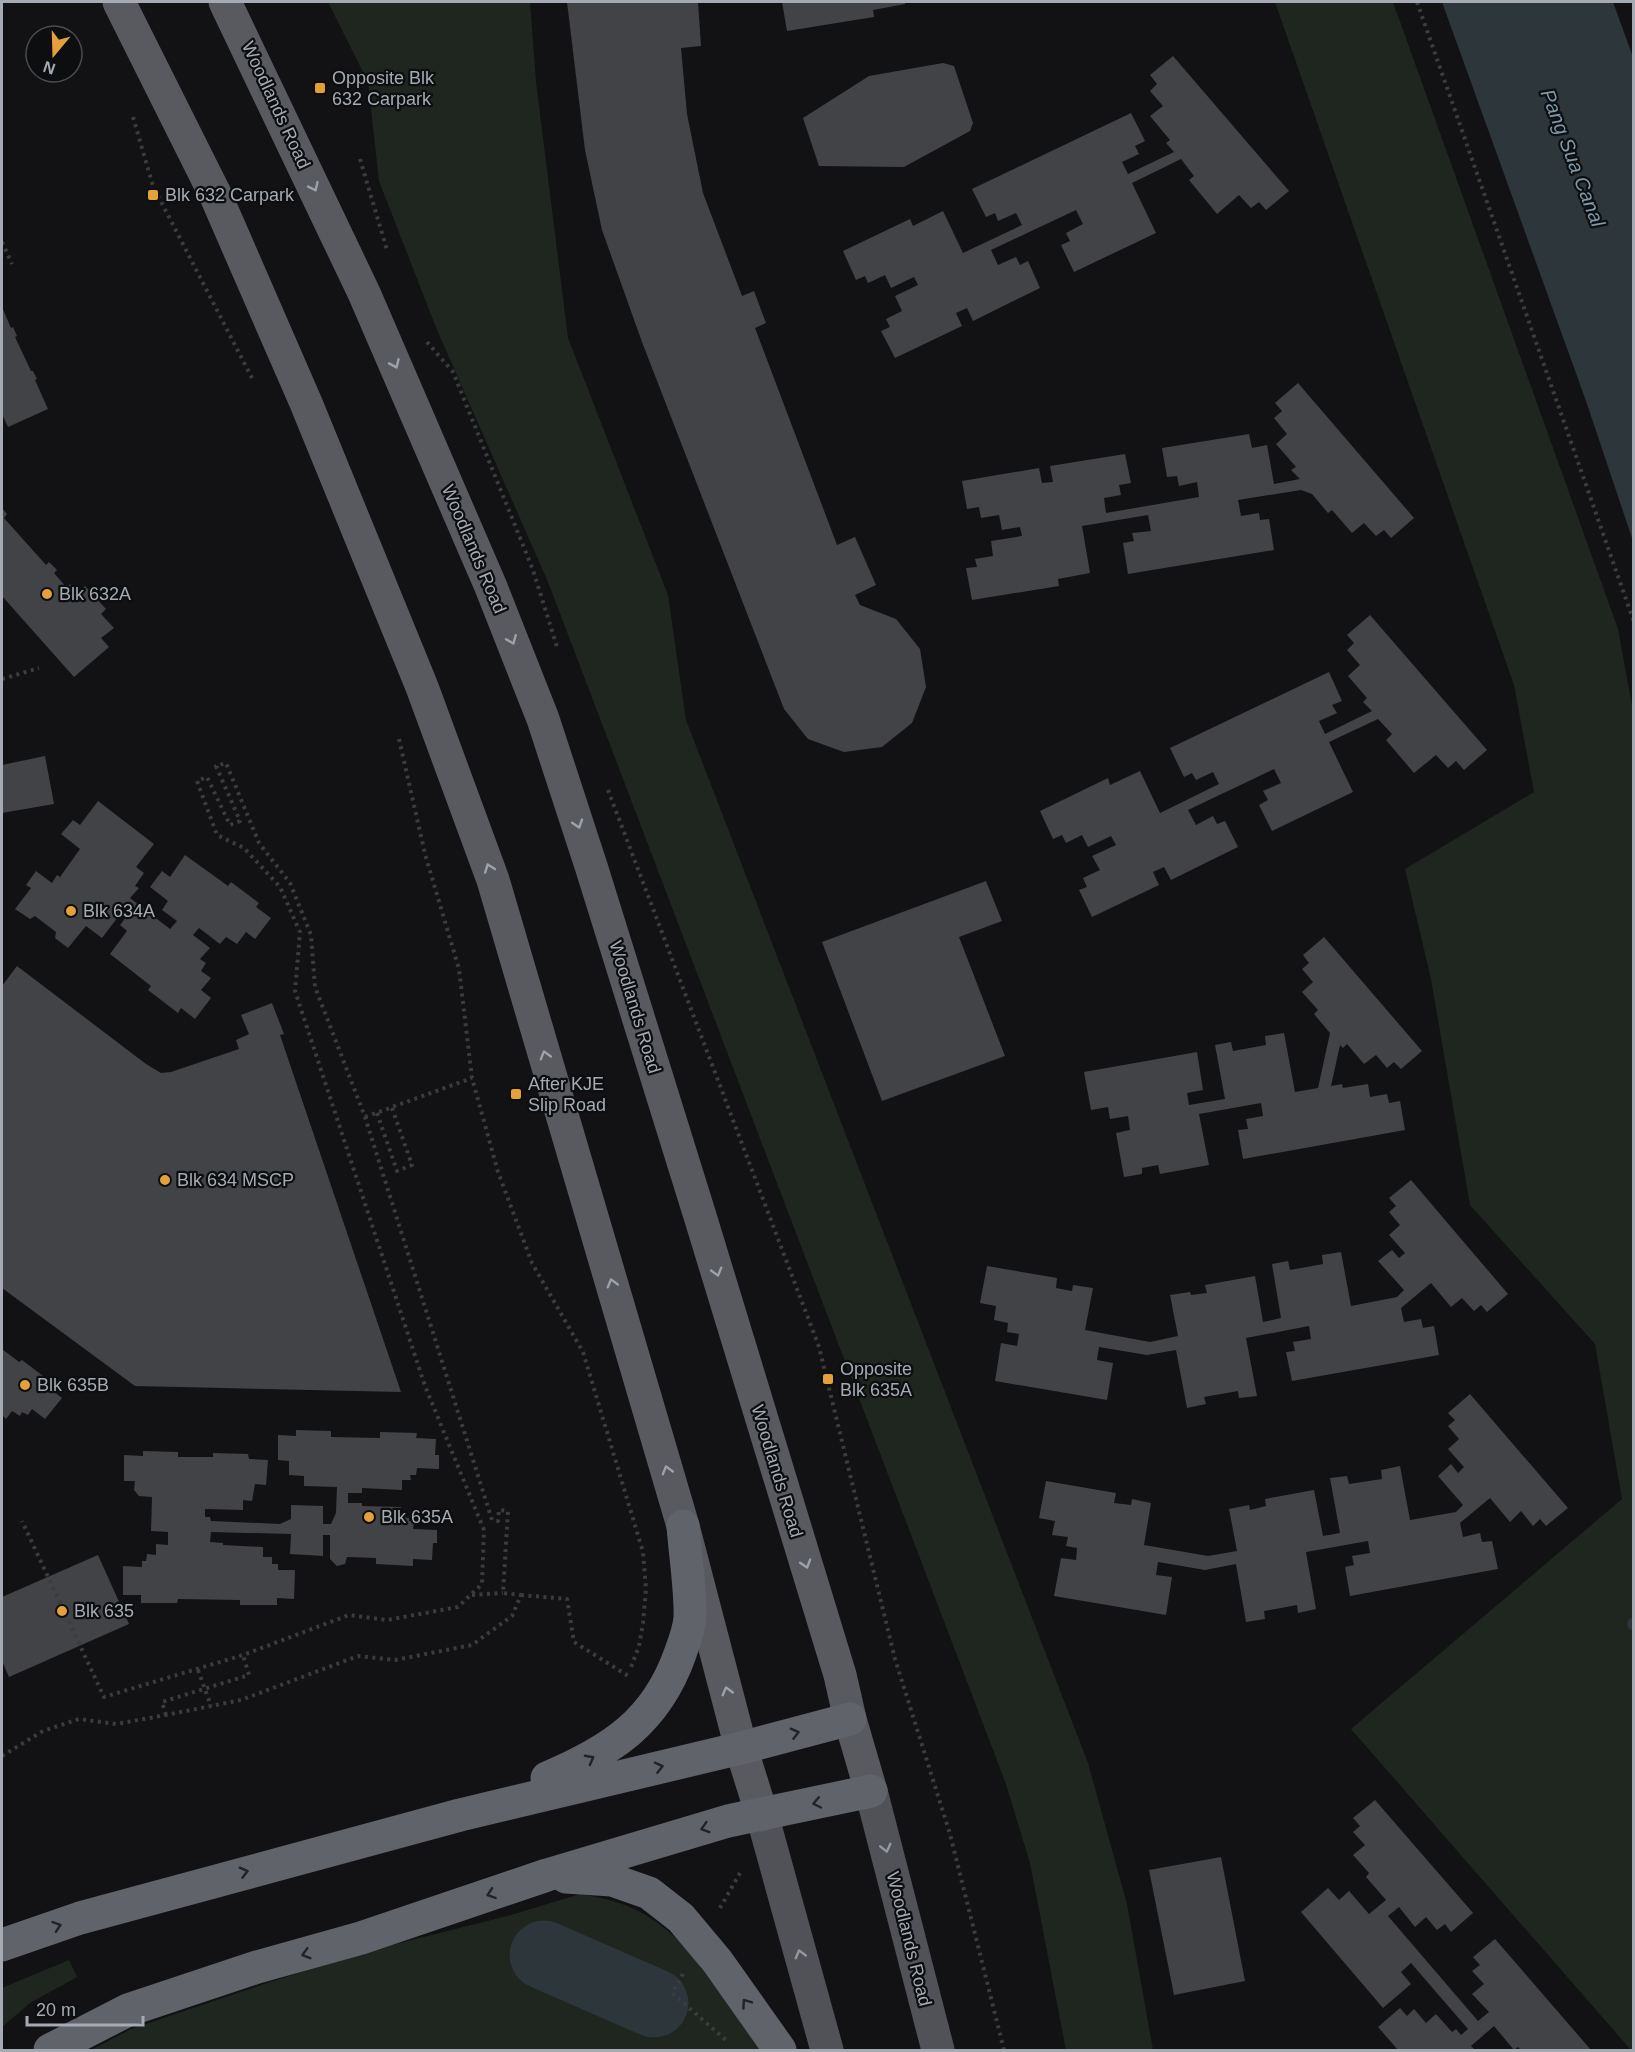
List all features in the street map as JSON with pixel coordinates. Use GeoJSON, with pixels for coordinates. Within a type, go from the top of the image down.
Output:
{"type":"FeatureCollection","features":[{"type":"Feature","properties":{"kind":"highway"},"geometry":{"type":"LineString","coordinates":[[119,2],[215,194],[306,403],[426,697],[493,880],[683,1526],[741,1748],[762,1815]]}},
{"type":"Feature","properties":{"kind":"highway","name":"Woodlands Road"},"geometry":{"type":"LineString","coordinates":[[225,2],[369,304],[491,587],[543,719],[596,880],[700,1216],[840,1675],[871,1791]]}},
{"type":"Feature","properties":{"kind":"highway"},"geometry":{"type":"LineString","coordinates":[[460,1815],[584,1762],[604,1751],[644,1717],[660,1697],[676,1666],[690,1619],[683,1526]]}},
{"type":"Feature","properties":{"kind":"highway"},"geometry":{"type":"LineString","coordinates":[[2,1945],[80,1918],[460,1815],[741,1748],[850,1719]]}},
{"type":"Feature","properties":{"kind":"highway"},"geometry":{"type":"LineString","coordinates":[[50,2050],[128,2010],[257,1967],[361,1938],[547,1875],[728,1821],[871,1791]]}},
{"type":"Feature","properties":{"kind":"highway"},"geometry":{"type":"LineString","coordinates":[[547,1875],[612,1880],[649,1893],[681,1918],[717,1961],[780,2050]]}},
{"type":"Feature","properties":{"kind":"main road","name":"Woodlands Road"},"geometry":{"type":"LineString","coordinates":[[871,1791],[938,2050]]}},
{"type":"Feature","properties":{"kind":"main road"},"geometry":{"type":"LineString","coordinates":[[762,1815],[827,2050]]}},
{"type":"Feature","properties":{"kind":"path"},"geometry":{"type":"LineString","coordinates":[[1417,2],[1634,622]]}},
{"type":"Feature","properties":{"kind":"path"},"geometry":{"type":"LineString","coordinates":[[131,110],[153,186],[254,381]]}},
{"type":"Feature","properties":{"kind":"path"},"geometry":{"type":"LineString","coordinates":[[360,159],[390,258]]}},
{"type":"Feature","properties":{"kind":"path"},"geometry":{"type":"LineString","coordinates":[[2,242],[12,264]]}},
{"type":"Feature","properties":{"kind":"path"},"geometry":{"type":"LineString","coordinates":[[424,338],[453,372],[533,570],[560,656]]}},
{"type":"Feature","properties":{"kind":"path"},"geometry":{"type":"LineString","coordinates":[[2,679],[39,668]]}},
{"type":"Feature","properties":{"kind":"path"},"geometry":{"type":"LineString","coordinates":[[397,728],[425,854],[459,969],[472,1078],[498,1172],[532,1263],[583,1352],[643,1552],[646,1589],[643,1623],[639,1646],[628,1676],[573,1642],[567,1599],[503,1593],[471,1595]]}},
{"type":"Feature","properties":{"kind":"path"},"geometry":{"type":"LineString","coordinates":[[22,1521],[104,1696],[198,1670],[349,1615],[387,1620],[458,1608],[482,1584],[483,1530],[425,1386],[295,991],[300,932],[280,887],[244,848],[217,835],[197,781],[207,777],[230,825],[240,821],[216,766],[226,763],[259,843],[291,883],[310,935],[315,987],[365,1117],[492,1521],[498,1521],[499,1510],[508,1511],[503,1593]]}},
{"type":"Feature","properties":{"kind":"path"},"geometry":{"type":"LineString","coordinates":[[605,783],[819,1347],[895,1659],[950,1834],[1004,2050]]}},
{"type":"Feature","properties":{"kind":"path"},"geometry":{"type":"LineString","coordinates":[[365,1117],[472,1078]]}},
{"type":"Feature","properties":{"kind":"path"},"geometry":{"type":"LineString","coordinates":[[377,1113],[397,1172],[412,1165],[392,1108]]}},
{"type":"Feature","properties":{"kind":"path"},"geometry":{"type":"LineString","coordinates":[[2,1756],[43,1731],[79,1719],[116,1724],[166,1715],[241,1700],[358,1656],[396,1660],[472,1645],[512,1616],[521,1595]]}},
{"type":"Feature","properties":{"kind":"path"},"geometry":{"type":"LineString","coordinates":[[166,1715],[162,1702],[249,1675],[243,1655]]}},
{"type":"Feature","properties":{"kind":"path"},"geometry":{"type":"LineString","coordinates":[[198,1670],[211,1706]]}},
{"type":"Feature","properties":{"kind":"path"},"geometry":{"type":"LineString","coordinates":[[672,1993],[731,2046]]}},
{"type":"Feature","properties":{"kind":"shaded area"},"geometry":{"type":"Polygon","coordinates":[[[328,2],[530,2],[536,82],[568,338],[668,595],[686,720],[1088,1763],[1127,1904],[1153,2050],[1066,2050],[1030,1863],[1006,1784],[548,582],[437,330],[379,181],[368,82],[328,2]]]}},
{"type":"Feature","properties":{"kind":"shaded area"},"geometry":{"type":"Polygon","coordinates":[[[1275,2],[1393,2],[1618,629],[1633,711],[1633,2050],[1351,1729],[1622,1499],[1595,1344],[1470,1205],[1431,979],[1405,869],[1534,792],[1514,685],[1275,2]]]}},
{"type":"Feature","properties":{"kind":"shaded area"},"geometry":{"type":"Polygon","coordinates":[[[580,1894],[626,1905],[650,1917],[673,1935],[686,1947],[761,2050],[91,2050],[131,2029],[364,1952],[511,1915],[580,1894]]]}},
{"type":"Feature","properties":{"kind":"shaded area"},"geometry":{"type":"Polygon","coordinates":[[[69,1960],[77,1977],[30,2003],[2,2027],[2,1988],[69,1960]]]}},
{"type":"Feature","properties":{"kind":"water","name":"Pang Sua Canal"},"geometry":{"type":"Polygon","coordinates":[[[1442,2],[1613,2],[1633,57],[1633,541],[1586,401],[1442,2]]]}},
{"type":"Feature","properties":{"kind":"building"},"geometry":{"type":"Polygon","coordinates":[[[567,2],[698,2],[701,46],[681,48],[687,114],[703,193],[742,296],[754,291],[766,323],[755,328],[837,545],[855,537],[876,585],[855,595],[860,605],[896,619],[920,649],[926,687],[912,723],[882,747],[844,752],[808,739],[784,709],[642,342],[602,230],[585,150],[567,2]]]}},
{"type":"Feature","properties":{"kind":"building"},"geometry":{"type":"Polygon","coordinates":[[[782,2],[905,2],[905,4],[873,10],[874,17],[787,31],[782,2]]]}},
{"type":"Feature","properties":{"kind":"building"},"geometry":{"type":"Polygon","coordinates":[[[1173,56],[1289,191],[1266,210],[1259,202],[1251,208],[1239,195],[1217,214],[1189,180],[1194,176],[1181,159],[1132,183],[1156,233],[1074,272],[1061,245],[1070,241],[1066,233],[1083,224],[1076,210],[991,250],[998,265],[1016,257],[1020,265],[1028,261],[1040,288],[973,321],[967,308],[956,313],[962,326],[895,358],[881,331],[890,327],[886,319],[902,311],[895,296],[918,285],[914,277],[891,288],[885,275],[868,283],[865,276],[856,280],[843,251],[910,219],[913,226],[943,211],[963,253],[1022,225],[1016,213],[998,221],[995,213],[986,217],[972,189],[1131,113],[1145,141],[1135,146],[1139,154],[1122,162],[1128,174],[1174,152],[1166,143],[1170,140],[1150,116],[1163,106],[1150,91],[1157,84],[1150,75],[1173,56]]]}},
{"type":"Feature","properties":{"kind":"building"},"geometry":{"type":"Polygon","coordinates":[[[943,63],[954,66],[973,123],[970,131],[904,167],[819,166],[803,118],[869,76],[943,63]]]}},
{"type":"Feature","properties":{"kind":"building"},"geometry":{"type":"Polygon","coordinates":[[[2,307],[31,371],[37,379],[35,380],[48,409],[8,427],[2,414],[2,307]]]}},
{"type":"Feature","properties":{"kind":"building"},"geometry":{"type":"Polygon","coordinates":[[[1298,383],[1414,518],[1391,538],[1384,530],[1376,536],[1364,523],[1352,533],[1332,510],[1328,513],[1312,494],[1301,490],[1238,500],[1241,516],[1259,513],[1260,520],[1269,519],[1274,550],[1128,574],[1123,543],[1134,541],[1132,533],[1151,531],[1148,515],[1082,526],[1090,573],[1058,579],[1059,586],[972,600],[966,568],[977,567],[975,559],[993,556],[991,541],[1022,536],[1020,527],[1002,530],[999,515],[981,518],[979,507],[967,509],[962,481],[1039,468],[1042,483],[1053,482],[1050,466],[1125,454],[1131,483],[1119,485],[1121,495],[1104,498],[1106,513],[1199,497],[1197,482],[1179,486],[1177,476],[1167,477],[1162,448],[1249,434],[1252,448],[1267,445],[1274,484],[1300,479],[1291,470],[1296,467],[1276,444],[1287,434],[1274,418],[1282,411],[1275,403],[1298,383]]]}},
{"type":"Feature","properties":{"kind":"building","name":"Blk 632A"},"geometry":{"type":"Polygon","coordinates":[[[2,508],[7,514],[4,518],[46,565],[49,562],[57,570],[54,573],[67,588],[70,584],[79,593],[85,586],[106,609],[101,614],[114,628],[101,638],[109,647],[74,677],[2,596],[2,508]]]}},
{"type":"Feature","properties":{"kind":"building"},"geometry":{"type":"Polygon","coordinates":[[[1370,615],[1487,750],[1464,770],[1456,761],[1448,768],[1436,755],[1414,773],[1386,740],[1392,734],[1378,719],[1329,742],[1353,792],[1272,831],[1259,805],[1268,800],[1263,791],[1281,783],[1274,769],[1188,810],[1196,825],[1213,816],[1217,824],[1225,821],[1238,847],[1171,880],[1164,867],[1153,872],[1159,885],[1092,917],[1079,890],[1087,887],[1083,878],[1100,870],[1092,856],[1116,845],[1111,836],[1088,847],[1082,835],[1066,843],[1062,835],[1053,839],[1040,811],[1108,778],[1110,785],[1140,771],[1160,813],[1219,784],[1213,772],[1196,780],[1192,773],[1184,777],[1170,748],[1329,672],[1342,701],[1332,705],[1337,713],[1319,721],[1325,734],[1372,711],[1363,702],[1367,698],[1348,676],[1360,665],[1347,650],[1354,643],[1347,635],[1370,615]]]}},
{"type":"Feature","properties":{"kind":"building"},"geometry":{"type":"Polygon","coordinates":[[[45,756],[54,804],[2,813],[2,765],[45,756]]]}},
{"type":"Feature","properties":{"kind":"building","name":"Blk 634A"},"geometry":{"type":"Polygon","coordinates":[[[98,801],[154,844],[136,867],[144,873],[135,886],[139,888],[130,898],[170,929],[177,921],[162,910],[168,901],[150,887],[162,871],[170,877],[185,855],[228,886],[231,882],[259,903],[256,907],[271,918],[255,939],[246,932],[237,944],[226,937],[220,944],[199,928],[193,935],[210,948],[200,959],[206,963],[201,971],[211,978],[201,990],[211,998],[195,1019],[181,1008],[178,1013],[148,990],[151,986],[110,954],[127,931],[120,925],[129,913],[124,909],[102,938],[86,926],[68,948],[55,938],[56,932],[35,916],[30,919],[15,909],[31,888],[26,885],[36,871],[52,883],[57,875],[60,877],[80,849],[61,834],[73,820],[80,825],[98,801]]]}},
{"type":"Feature","properties":{"kind":"building"},"geometry":{"type":"Polygon","coordinates":[[[986,881],[1002,921],[959,937],[1005,1056],[882,1101],[822,942],[986,881]]]}},
{"type":"Feature","properties":{"kind":"building"},"geometry":{"type":"Polygon","coordinates":[[[1324,937],[1422,1051],[1401,1069],[1394,1062],[1387,1068],[1376,1055],[1364,1064],[1347,1044],[1343,1048],[1340,1045],[1331,1086],[1342,1084],[1343,1088],[1368,1084],[1370,1097],[1387,1094],[1389,1103],[1400,1101],[1405,1130],[1243,1159],[1238,1130],[1248,1129],[1246,1119],[1263,1116],[1261,1103],[1199,1114],[1209,1165],[1160,1174],[1158,1165],[1142,1168],[1142,1174],[1124,1177],[1116,1133],[1130,1130],[1128,1116],[1110,1119],[1108,1107],[1091,1110],[1084,1072],[1197,1052],[1203,1090],[1187,1093],[1189,1105],[1225,1099],[1215,1045],[1231,1042],[1233,1051],[1266,1045],[1265,1036],[1284,1033],[1295,1092],[1318,1088],[1330,1033],[1314,1014],[1318,1010],[1302,992],[1313,982],[1302,969],[1309,963],[1303,955],[1324,937]]]}},
{"type":"Feature","properties":{"kind":"building","name":"Blk 634 MSCP"},"geometry":{"type":"Polygon","coordinates":[[[17,966],[161,1073],[171,1072],[239,1049],[236,1040],[249,1034],[241,1015],[272,1003],[284,1034],[280,1035],[401,1392],[135,1386],[2,1288],[2,986],[17,966]]]}},
{"type":"Feature","properties":{"kind":"building"},"geometry":{"type":"Polygon","coordinates":[[[1411,1180],[1508,1294],[1487,1312],[1481,1305],[1474,1311],[1462,1298],[1451,1307],[1431,1283],[1401,1308],[1404,1322],[1421,1319],[1423,1328],[1434,1326],[1439,1355],[1292,1381],[1286,1352],[1295,1351],[1293,1342],[1311,1339],[1309,1326],[1246,1338],[1257,1396],[1239,1398],[1238,1391],[1204,1397],[1206,1404],[1187,1408],[1176,1350],[1147,1355],[1099,1347],[1097,1360],[1113,1363],[1107,1400],[995,1381],[1001,1343],[1017,1346],[1019,1334],[1007,1332],[1008,1323],[994,1320],[996,1306],[980,1303],[987,1266],[1057,1278],[1056,1288],[1072,1291],[1073,1285],[1093,1288],[1085,1330],[1150,1342],[1178,1336],[1170,1295],[1190,1292],[1191,1295],[1207,1293],[1205,1285],[1255,1276],[1263,1322],[1281,1318],[1272,1264],[1288,1261],[1290,1270],[1323,1264],[1322,1255],[1341,1252],[1351,1306],[1397,1297],[1404,1290],[1378,1261],[1392,1250],[1399,1258],[1405,1253],[1389,1235],[1400,1225],[1389,1212],[1396,1206],[1389,1198],[1411,1180]]]}},
{"type":"Feature","properties":{"kind":"building","name":"Blk 635B"},"geometry":{"type":"Polygon","coordinates":[[[2,1349],[19,1362],[22,1360],[51,1382],[48,1387],[62,1398],[45,1419],[32,1409],[28,1415],[22,1412],[20,1416],[12,1411],[6,1419],[2,1415],[2,1349]]]}},
{"type":"Feature","properties":{"kind":"building"},"geometry":{"type":"Polygon","coordinates":[[[1470,1394],[1568,1508],[1546,1526],[1540,1519],[1533,1526],[1521,1511],[1510,1522],[1490,1498],[1460,1523],[1463,1537],[1480,1533],[1482,1542],[1492,1541],[1498,1569],[1350,1596],[1345,1567],[1354,1565],[1352,1556],[1370,1553],[1368,1541],[1306,1552],[1316,1609],[1298,1613],[1297,1605],[1264,1611],[1265,1619],[1246,1622],[1236,1564],[1205,1570],[1158,1562],[1156,1575],[1172,1577],[1166,1615],[1054,1596],[1061,1558],[1076,1560],[1077,1548],[1066,1546],[1068,1537],[1052,1535],[1055,1521],[1039,1518],[1046,1481],[1116,1493],[1114,1503],[1131,1505],[1132,1499],[1151,1503],[1144,1545],[1208,1556],[1237,1551],[1229,1509],[1249,1505],[1250,1510],[1266,1506],[1265,1499],[1314,1490],[1323,1536],[1340,1533],[1330,1478],[1347,1476],[1349,1484],[1382,1479],[1381,1470],[1400,1466],[1410,1520],[1456,1512],[1463,1505],[1438,1476],[1451,1464],[1458,1473],[1464,1467],[1448,1449],[1459,1439],[1448,1426],[1455,1420],[1448,1413],[1470,1394]]]}},
{"type":"Feature","properties":{"kind":"building","name":"Blk 635A"},"geometry":{"type":"Polygon","coordinates":[[[296,1430],[331,1431],[331,1437],[380,1438],[380,1432],[417,1433],[416,1438],[436,1439],[435,1455],[439,1455],[439,1469],[417,1468],[416,1475],[410,1475],[411,1480],[402,1480],[402,1490],[362,1488],[362,1493],[348,1493],[348,1503],[362,1503],[362,1506],[401,1507],[401,1517],[414,1521],[413,1529],[437,1530],[437,1543],[433,1543],[432,1560],[413,1559],[413,1566],[376,1564],[376,1558],[347,1557],[345,1564],[337,1566],[330,1559],[330,1535],[323,1535],[323,1556],[290,1554],[291,1534],[211,1532],[210,1542],[263,1547],[263,1557],[272,1557],[272,1564],[278,1564],[278,1570],[295,1570],[294,1599],[277,1598],[277,1605],[240,1605],[240,1600],[178,1599],[177,1603],[141,1603],[141,1595],[123,1595],[123,1566],[142,1567],[142,1561],[146,1561],[147,1554],[156,1555],[156,1544],[168,1545],[168,1532],[151,1531],[152,1497],[139,1496],[134,1490],[135,1481],[124,1481],[124,1455],[143,1456],[143,1451],[178,1452],[178,1457],[213,1457],[213,1453],[248,1454],[249,1459],[268,1460],[266,1485],[255,1484],[252,1501],[243,1500],[243,1510],[205,1509],[205,1517],[210,1517],[211,1521],[280,1524],[291,1519],[291,1505],[323,1506],[323,1524],[331,1524],[336,1513],[337,1487],[304,1486],[304,1476],[289,1475],[289,1461],[278,1460],[278,1435],[296,1436],[296,1430]]]}},
{"type":"Feature","properties":{"kind":"building","name":"Blk 635"},"geometry":{"type":"Polygon","coordinates":[[[98,1555],[129,1624],[9,1677],[2,1661],[2,1597],[98,1555]]]}},
{"type":"Feature","properties":{"kind":"building"},"geometry":{"type":"Polygon","coordinates":[[[1375,1800],[1473,1913],[1451,1932],[1445,1924],[1437,1930],[1426,1917],[1415,1927],[1399,1907],[1388,1916],[1478,2021],[1489,2012],[1472,1994],[1484,1984],[1472,1971],[1480,1965],[1473,1957],[1495,1939],[1591,2050],[1521,2050],[1518,2047],[1514,2050],[1494,2026],[1471,2046],[1475,2050],[1398,2050],[1378,2027],[1400,2008],[1407,2016],[1414,2009],[1426,2023],[1436,2014],[1452,2032],[1456,2029],[1461,2035],[1468,2029],[1411,1963],[1401,1972],[1411,1984],[1383,2008],[1301,1912],[1328,1888],[1339,1900],[1349,1891],[1369,1914],[1386,1900],[1366,1877],[1369,1873],[1353,1855],[1365,1845],[1353,1832],[1360,1826],[1353,1818],[1375,1800]]]}},
{"type":"Feature","properties":{"kind":"building"},"geometry":{"type":"Polygon","coordinates":[[[1221,1857],[1245,1981],[1174,1995],[1149,1870],[1221,1857]]]}},
{"type":"Feature","properties":{"kind":"waterway"},"geometry":{"type":"LineString","coordinates":[[544,1955],[654,2003]]}},
{"type":"Feature","properties":{"kind":"place","name":"Opposite Blk 632 Carpark"},"geometry":{"type":"Point","coordinates":[320,88]}},
{"type":"Feature","properties":{"kind":"place","name":"Blk 632 Carpark"},"geometry":{"type":"Point","coordinates":[153,195]}},
{"type":"Feature","properties":{"kind":"place","name":"Blk 632A"},"geometry":{"type":"Point","coordinates":[47,594]}},
{"type":"Feature","properties":{"kind":"place","name":"Blk 634A"},"geometry":{"type":"Point","coordinates":[71,911]}},
{"type":"Feature","properties":{"kind":"place","name":"After KJE Slip Road"},"geometry":{"type":"Point","coordinates":[516,1094]}},
{"type":"Feature","properties":{"kind":"place","name":"Blk 634 MSCP"},"geometry":{"type":"Point","coordinates":[165,1180]}},
{"type":"Feature","properties":{"kind":"place","name":"Opposite Blk 635A"},"geometry":{"type":"Point","coordinates":[828,1379]}},
{"type":"Feature","properties":{"kind":"place","name":"Blk 635B"},"geometry":{"type":"Point","coordinates":[25,1385]}},
{"type":"Feature","properties":{"kind":"place","name":"Blk 635A"},"geometry":{"type":"Point","coordinates":[369,1517]}},
{"type":"Feature","properties":{"kind":"place","name":"Blk 635"},"geometry":{"type":"Point","coordinates":[62,1611]}}]}
